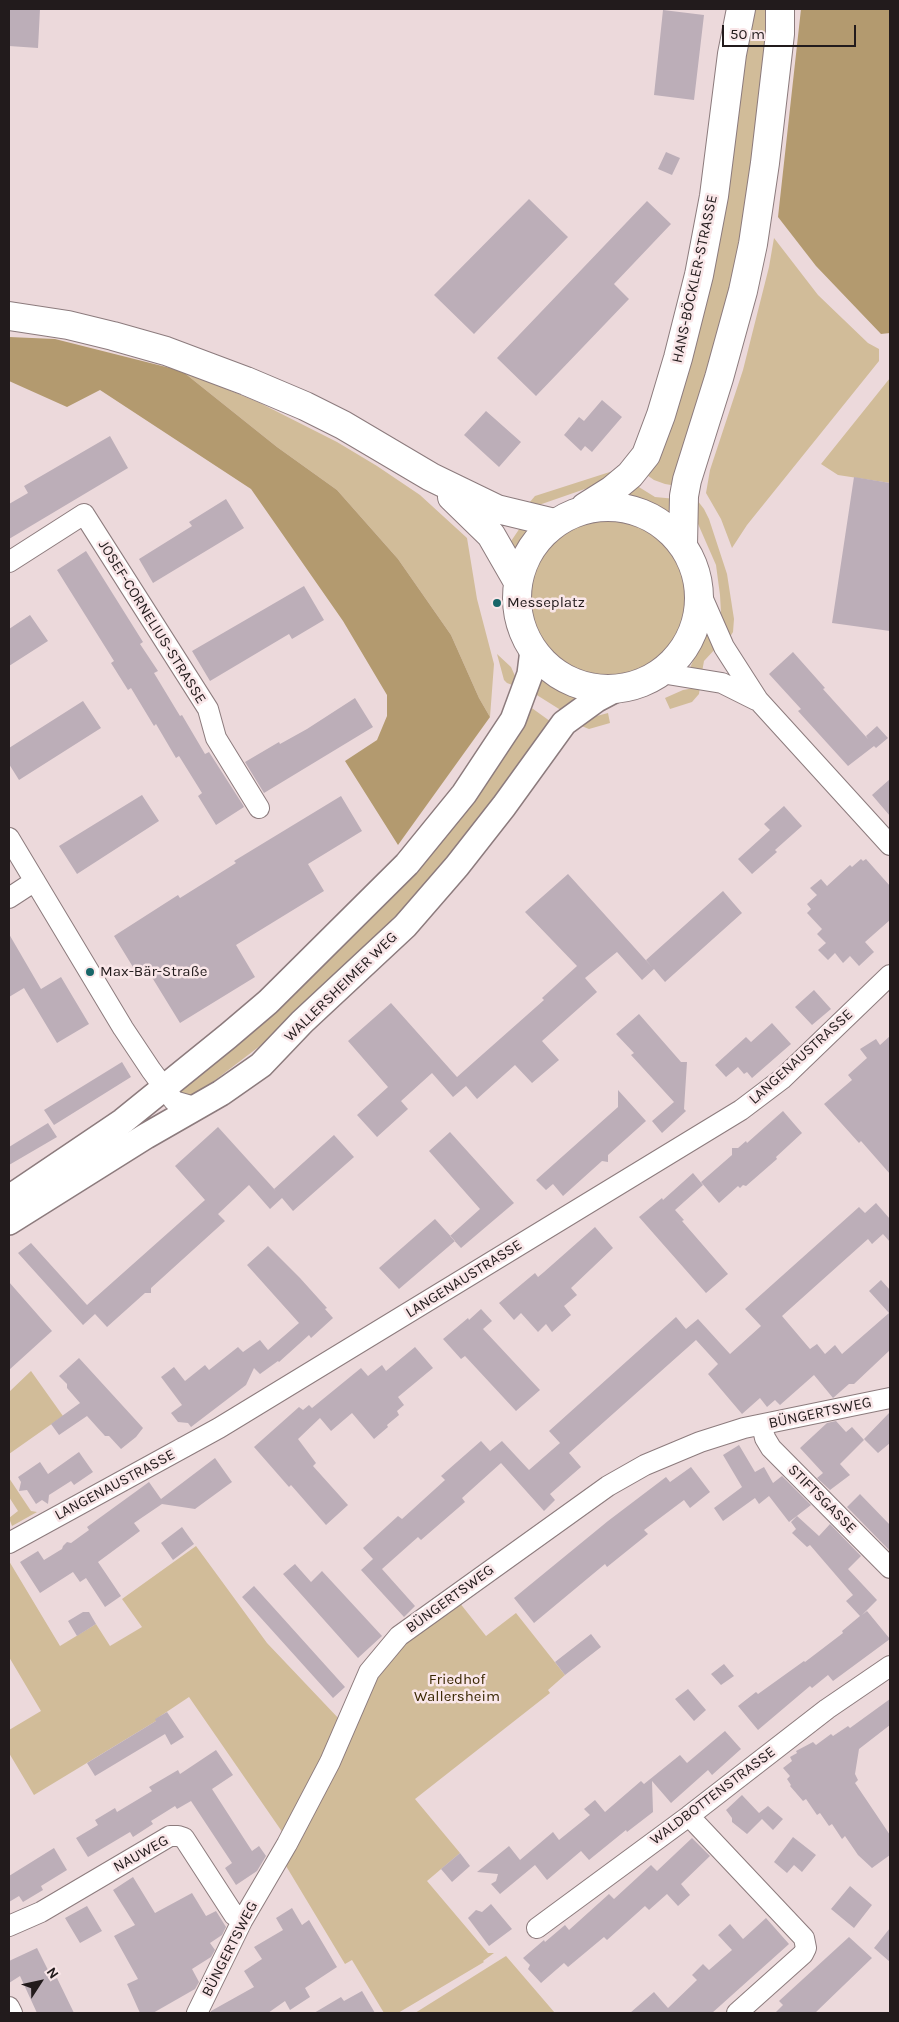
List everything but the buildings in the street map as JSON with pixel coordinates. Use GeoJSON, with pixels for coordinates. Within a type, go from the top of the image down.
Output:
{"type":"FeatureCollection","features":[{"type":"Feature","properties":{"kind":"main road","name":"HANS-BÖCKLER-STRASSE"},"geometry":{"type":"LineString","coordinates":[[566,517],[612,490],[630,475],[646,455],[661,415],[699,275],[714,196],[732,54],[741,9]]}},
{"type":"Feature","properties":{"kind":"main road"},"geometry":{"type":"LineString","coordinates":[[683,545],[684,496],[687,480],[719,378],[743,291],[752,244],[766,154],[780,34],[780,9]]}},
{"type":"Feature","properties":{"kind":"main road"},"geometry":{"type":"LineString","coordinates":[[9,316],[113,336],[166,351],[246,381],[305,406],[343,425],[430,477],[497,509],[566,517]]}},
{"type":"Feature","properties":{"kind":"main road"},"geometry":{"type":"LineString","coordinates":[[430,477],[491,535],[518,582]]}},
{"type":"Feature","properties":{"kind":"main road","name":"WALLERSHEIMER WEG"},"geometry":{"type":"LineString","coordinates":[[606,506],[636,510],[662,524],[683,545],[694,566],[699,590],[698,614],[691,636],[678,656],[661,673],[640,684],[616,689],[593,688],[570,681],[550,668],[527,640],[517,606],[518,582],[521,570],[538,539],[566,517],[606,506]]}},
{"type":"Feature","properties":{"kind":"street","name":"JOSEF-CORNELIUS-STRASSE"},"geometry":{"type":"LineString","coordinates":[[9,562],[84,514],[208,709],[216,738],[260,808]]}},
{"type":"Feature","properties":{"kind":"street"},"geometry":{"type":"LineString","coordinates":[[699,590],[724,647],[758,700],[890,845]]}},
{"type":"Feature","properties":{"kind":"street"},"geometry":{"type":"LineString","coordinates":[[9,1198],[86,1147],[165,1088],[268,1002],[407,864],[464,794],[513,720],[530,674],[534,650]]}},
{"type":"Feature","properties":{"kind":"street"},"geometry":{"type":"LineString","coordinates":[[661,673],[722,684],[758,700]]}},
{"type":"Feature","properties":{"kind":"street","name":"WALLERSHEIMER WEG"},"geometry":{"type":"LineString","coordinates":[[9,1222],[220,1093],[261,1065],[302,1022],[405,926],[457,866],[504,806],[564,723],[597,699],[616,689]]}},
{"type":"Feature","properties":{"kind":"street"},"geometry":{"type":"LineString","coordinates":[[9,838],[130,1039],[174,1101],[195,1107]]}},
{"type":"Feature","properties":{"kind":"street"},"geometry":{"type":"LineString","coordinates":[[9,898],[35,881]]}},
{"type":"Feature","properties":{"kind":"street","name":"LANGENAUSTRASSE"},"geometry":{"type":"LineString","coordinates":[[9,1543],[219,1428],[741,1110],[782,1079],[890,975]]}},
{"type":"Feature","properties":{"kind":"street","name":"BÜNGERTSWEG"},"geometry":{"type":"LineString","coordinates":[[197,2013],[242,1922],[287,1844],[330,1762],[369,1672],[399,1636],[630,1472],[661,1457],[744,1428],[890,1398]]}},
{"type":"Feature","properties":{"kind":"street","name":"STIFTSGASSE"},"geometry":{"type":"LineString","coordinates":[[762,1425],[765,1438],[771,1448],[890,1568]]}},
{"type":"Feature","properties":{"kind":"street","name":"WALDBOTTENSTRASSE"},"geometry":{"type":"LineString","coordinates":[[537,1928],[689,1816],[827,1709],[890,1666]]}},
{"type":"Feature","properties":{"kind":"street"},"geometry":{"type":"LineString","coordinates":[[689,1816],[804,1938],[806,1948],[803,1954],[737,2013]]}},
{"type":"Feature","properties":{"kind":"street","name":"NAUWEG"},"geometry":{"type":"LineString","coordinates":[[9,1926],[41,1912],[170,1836],[184,1838],[234,1915],[242,1922]]}},
{"type":"Feature","properties":{"kind":"street"},"geometry":{"type":"LineString","coordinates":[[9,2007],[12,2013]]}},
{"type":"Feature","properties":{"kind":"green space"},"geometry":{"type":"Polygon","coordinates":[[[747,9],[774,9],[745,243],[677,486],[654,480],[644,473],[747,9]]]}},
{"type":"Feature","properties":{"kind":"green space"},"geometry":{"type":"Polygon","coordinates":[[[774,238],[818,295],[868,343],[879,349],[879,361],[747,525],[732,548],[721,519],[706,493],[710,470],[743,370],[769,267],[774,238]]]}},
{"type":"Feature","properties":{"kind":"green space"},"geometry":{"type":"Polygon","coordinates":[[[182,371],[258,402],[337,442],[420,495],[467,538],[477,599],[494,664],[490,717],[479,698],[451,635],[398,559],[337,490],[277,447],[182,371]]]}},
{"type":"Feature","properties":{"kind":"green space"},"geometry":{"type":"Polygon","coordinates":[[[890,378],[890,483],[838,475],[821,464],[890,378]]]}},
{"type":"Feature","properties":{"kind":"green space"},"geometry":{"type":"Polygon","coordinates":[[[616,470],[608,481],[536,506],[529,503],[535,496],[616,470]]]}},
{"type":"Feature","properties":{"kind":"green space"},"geometry":{"type":"Polygon","coordinates":[[[634,484],[655,497],[676,499],[675,516],[651,502],[621,494],[634,484]]]}},
{"type":"Feature","properties":{"kind":"green space"},"geometry":{"type":"Polygon","coordinates":[[[697,500],[709,519],[727,574],[734,619],[733,632],[728,640],[721,613],[716,565],[695,517],[697,500]]]}},
{"type":"Feature","properties":{"kind":"green space"},"geometry":{"type":"Polygon","coordinates":[[[609,520],[639,526],[652,533],[664,543],[674,555],[681,568],[687,598],[681,628],[674,641],[664,653],[652,663],[639,670],[609,676],[579,670],[566,663],[554,653],[544,641],[537,628],[531,598],[537,568],[544,555],[554,543],[566,533],[579,526],[609,520]]]}},
{"type":"Feature","properties":{"kind":"green space"},"geometry":{"type":"Polygon","coordinates":[[[522,525],[531,527],[515,554],[507,547],[522,525]]]}},
{"type":"Feature","properties":{"kind":"green space"},"geometry":{"type":"Polygon","coordinates":[[[706,630],[716,648],[704,661],[702,672],[690,668],[706,630]]]}},
{"type":"Feature","properties":{"kind":"green space"},"geometry":{"type":"Polygon","coordinates":[[[497,654],[511,667],[515,676],[515,686],[504,680],[497,654]]]}},
{"type":"Feature","properties":{"kind":"green space"},"geometry":{"type":"Polygon","coordinates":[[[534,675],[559,691],[587,703],[567,714],[532,692],[534,675]]]}},
{"type":"Feature","properties":{"kind":"green space"},"geometry":{"type":"Polygon","coordinates":[[[700,687],[699,694],[692,702],[670,709],[665,698],[683,690],[700,687]]]}},
{"type":"Feature","properties":{"kind":"green space"},"geometry":{"type":"Polygon","coordinates":[[[529,706],[554,724],[442,874],[273,1036],[189,1100],[174,1090],[272,1004],[529,706]]]}},
{"type":"Feature","properties":{"kind":"green space"},"geometry":{"type":"Polygon","coordinates":[[[608,713],[610,723],[589,729],[579,725],[593,717],[608,713]]]}},
{"type":"Feature","properties":{"kind":"green space"},"geometry":{"type":"Polygon","coordinates":[[[31,1371],[63,1416],[9,1454],[9,1392],[31,1371]]]}},
{"type":"Feature","properties":{"kind":"green space"},"geometry":{"type":"Polygon","coordinates":[[[9,1478],[31,1511],[37,1512],[12,1526],[9,1518],[18,1511],[9,1497],[9,1478]]]}},
{"type":"Feature","properties":{"kind":"green space"},"geometry":{"type":"Polygon","coordinates":[[[196,1546],[267,1643],[341,1721],[285,1836],[189,1697],[156,1719],[156,1721],[34,1795],[9,1753],[9,1730],[41,1711],[9,1657],[9,1561],[60,1646],[96,1624],[110,1646],[142,1627],[122,1599],[196,1546]]]}},
{"type":"Feature","properties":{"kind":"green space","name":"Friedhof Wallersheim"},"geometry":{"type":"Polygon","coordinates":[[[459,1602],[486,1636],[516,1613],[565,1675],[548,1690],[550,1693],[415,1799],[460,1853],[427,1881],[488,1953],[494,1953],[484,1962],[398,2013],[384,2013],[352,1960],[345,1964],[283,1861],[388,1656],[459,1602]]]}},
{"type":"Feature","properties":{"kind":"green space"},"geometry":{"type":"Polygon","coordinates":[[[506,1956],[555,2013],[415,2013],[506,1956]]]}},
{"type":"Feature","properties":{"kind":"shaded area"},"geometry":{"type":"Polygon","coordinates":[[[801,9],[890,9],[890,333],[881,334],[816,266],[778,217],[801,9]]]}},
{"type":"Feature","properties":{"kind":"shaded area"},"geometry":{"type":"Polygon","coordinates":[[[9,337],[55,339],[182,371],[277,447],[337,490],[398,559],[451,635],[479,698],[490,717],[398,845],[345,761],[377,740],[387,716],[387,695],[343,621],[251,489],[100,390],[67,407],[9,381],[9,337]]]}},
{"type":"Feature","properties":{"kind":"place","name":"Messeplatz"},"geometry":{"type":"Point","coordinates":[497,603]}},
{"type":"Feature","properties":{"kind":"place","name":"Max-Bär-Straße"},"geometry":{"type":"Point","coordinates":[90,972]}}]}
